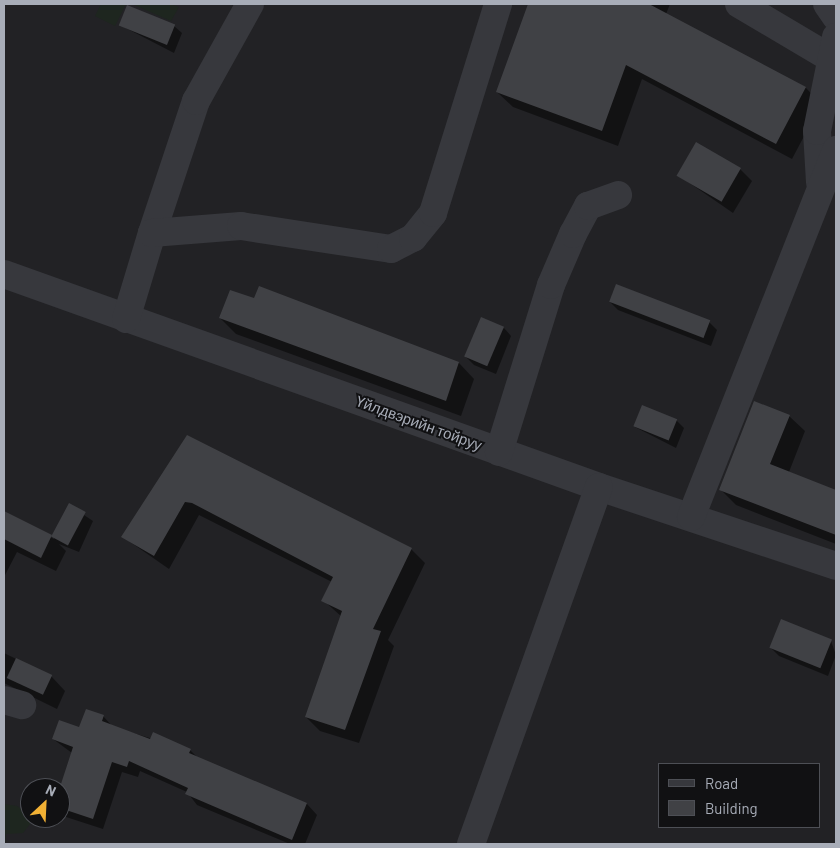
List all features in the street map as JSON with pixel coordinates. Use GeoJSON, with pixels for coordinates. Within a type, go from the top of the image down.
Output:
{"type":"FeatureCollection","features":[{"type":"Feature","properties":{"kind":"lane"},"geometry":{"type":"LineString","coordinates":[[126,319],[152,233],[196,101],[250,4]]}},
{"type":"Feature","properties":{"kind":"lane"},"geometry":{"type":"LineString","coordinates":[[152,233],[241,226],[391,248],[414,238],[433,213],[498,4]]}},
{"type":"Feature","properties":{"kind":"lane"},"geometry":{"type":"LineString","coordinates":[[739,4],[834,48],[817,131],[821,191]]}},
{"type":"Feature","properties":{"kind":"lane"},"geometry":{"type":"LineString","coordinates":[[828,4],[836,17]]}},
{"type":"Feature","properties":{"kind":"lane"},"geometry":{"type":"LineString","coordinates":[[691,517],[836,150]]}},
{"type":"Feature","properties":{"kind":"lane"},"geometry":{"type":"LineString","coordinates":[[499,452],[551,285],[573,234],[588,206],[618,195]]}},
{"type":"Feature","properties":{"kind":"lane","name":"Үйлдвэрийн тойруу"},"geometry":{"type":"LineString","coordinates":[[4,274],[499,452],[836,566]]}},
{"type":"Feature","properties":{"kind":"lane"},"geometry":{"type":"LineString","coordinates":[[471,844],[599,487]]}},
{"type":"Feature","properties":{"kind":"shaded area"},"geometry":{"type":"Polygon","coordinates":[[[4,4],[836,4],[836,844],[4,844],[4,4]]]}},
{"type":"Feature","properties":{"kind":"shaded area"},"geometry":{"type":"Polygon","coordinates":[[[101,4],[126,4],[115,26],[95,16],[101,4]]]}},
{"type":"Feature","properties":{"kind":"shaded area"},"geometry":{"type":"Polygon","coordinates":[[[132,4],[171,4],[179,7],[171,21],[132,4]]]}},
{"type":"Feature","properties":{"kind":"shaded area"},"geometry":{"type":"Polygon","coordinates":[[[4,804],[20,808],[20,828],[27,828],[23,833],[6,834],[5,844],[4,804]]]}},
{"type":"Feature","properties":{"kind":"building"},"geometry":{"type":"Polygon","coordinates":[[[528,4],[649,4],[806,87],[776,144],[626,65],[602,131],[496,92],[528,4]]]}},
{"type":"Feature","properties":{"kind":"building"},"geometry":{"type":"Polygon","coordinates":[[[127,5],[175,24],[167,45],[119,25],[127,5]]]}},
{"type":"Feature","properties":{"kind":"building"},"geometry":{"type":"Polygon","coordinates":[[[696,142],[741,168],[722,202],[676,176],[696,142]]]}},
{"type":"Feature","properties":{"kind":"building"},"geometry":{"type":"Polygon","coordinates":[[[616,284],[710,320],[703,338],[609,302],[616,284]]]}},
{"type":"Feature","properties":{"kind":"building"},"geometry":{"type":"Polygon","coordinates":[[[259,286],[459,362],[446,401],[219,318],[230,290],[254,298],[259,286]]]}},
{"type":"Feature","properties":{"kind":"building"},"geometry":{"type":"Polygon","coordinates":[[[481,317],[504,327],[487,366],[464,357],[481,317]]]}},
{"type":"Feature","properties":{"kind":"building"},"geometry":{"type":"Polygon","coordinates":[[[754,401],[790,415],[770,464],[836,490],[836,535],[719,490],[754,401]]]}},
{"type":"Feature","properties":{"kind":"building"},"geometry":{"type":"Polygon","coordinates":[[[642,405],[677,419],[669,441],[633,426],[642,405]]]}},
{"type":"Feature","properties":{"kind":"building"},"geometry":{"type":"Polygon","coordinates":[[[187,435],[412,548],[373,629],[381,631],[345,730],[305,717],[342,611],[321,601],[333,577],[192,503],[185,502],[154,556],[121,537],[187,435]]]}},
{"type":"Feature","properties":{"kind":"building"},"geometry":{"type":"Polygon","coordinates":[[[69,503],[86,512],[68,545],[51,537],[69,503]]]}},
{"type":"Feature","properties":{"kind":"building"},"geometry":{"type":"Polygon","coordinates":[[[4,511],[52,535],[41,558],[4,539],[4,511]]]}},
{"type":"Feature","properties":{"kind":"building"},"geometry":{"type":"Polygon","coordinates":[[[781,619],[832,640],[820,668],[769,648],[781,619]]]}},
{"type":"Feature","properties":{"kind":"building"},"geometry":{"type":"Polygon","coordinates":[[[16,658],[52,675],[43,695],[7,678],[16,658]]]}},
{"type":"Feature","properties":{"kind":"building"},"geometry":{"type":"Polygon","coordinates":[[[86,709],[104,715],[102,721],[150,739],[153,732],[191,749],[189,753],[307,803],[292,840],[185,794],[188,788],[129,761],[127,767],[112,762],[93,819],[70,811],[70,778],[63,778],[73,747],[52,739],[59,720],[79,727],[86,709]]]}}]}
